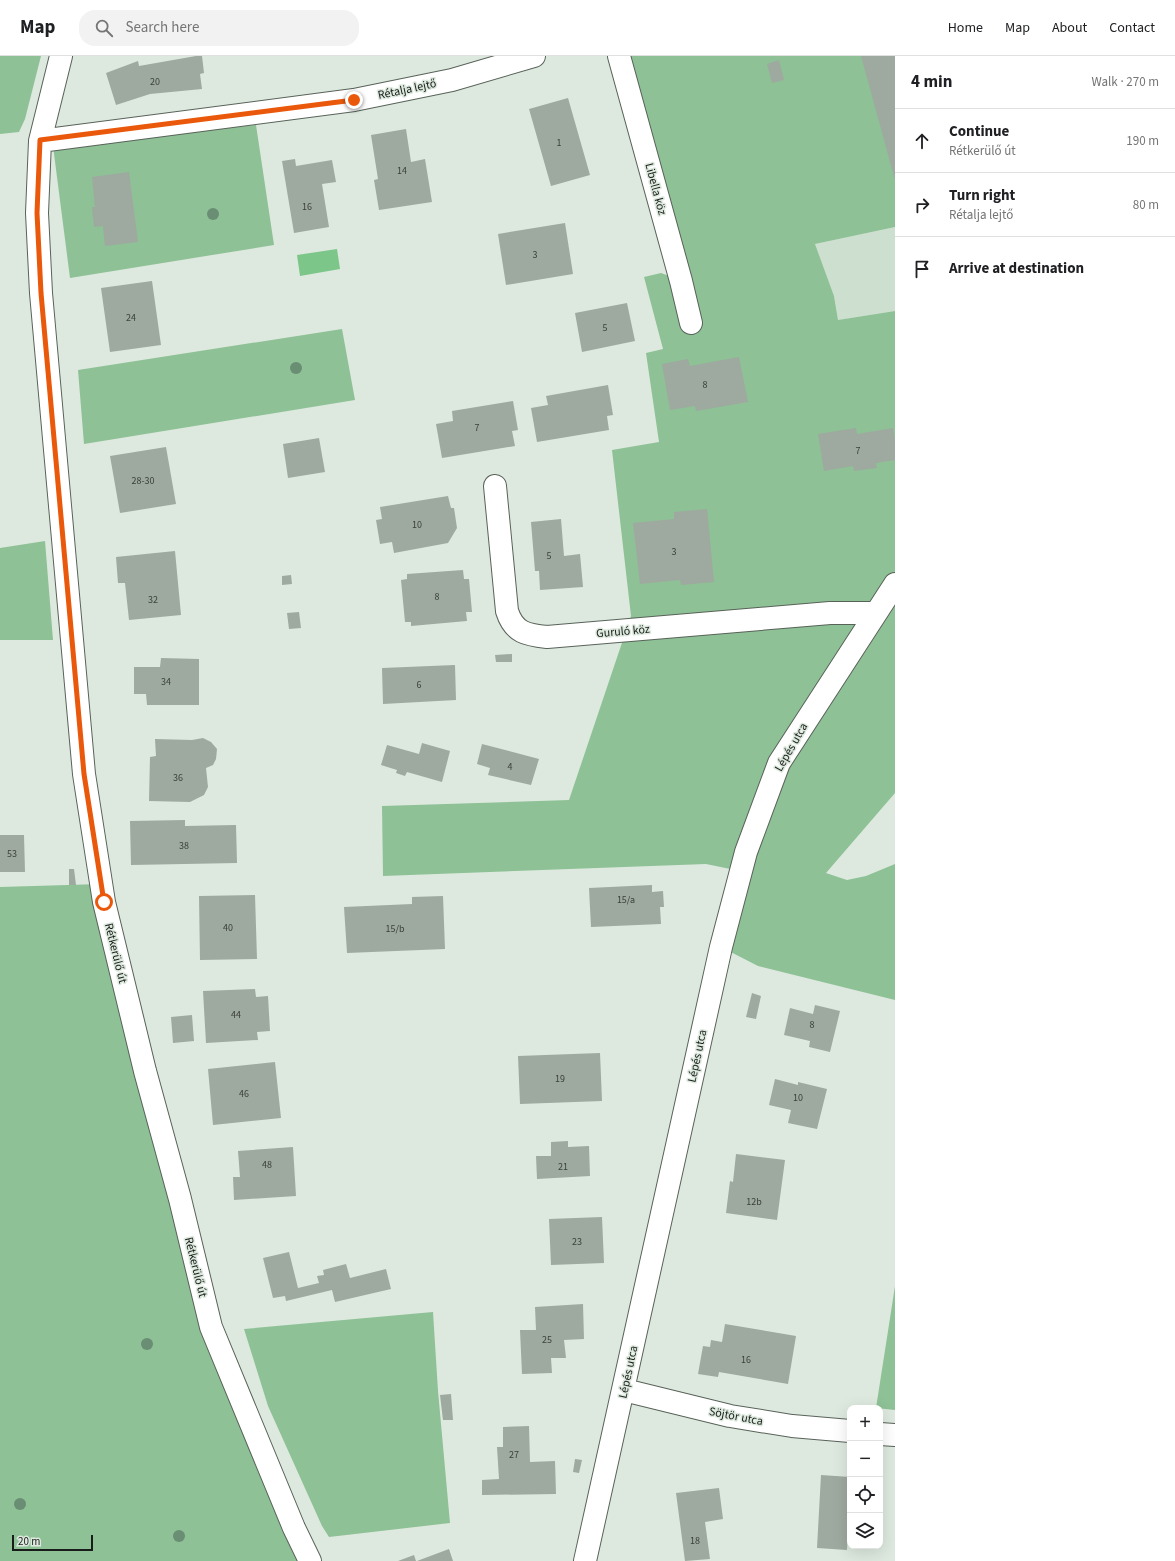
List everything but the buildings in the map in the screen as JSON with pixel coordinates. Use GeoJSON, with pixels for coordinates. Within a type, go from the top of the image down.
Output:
{"type":"FeatureCollection","features":[{"type":"Feature","properties":{"kind":"street","name":"Rétkerülő út"},"geometry":{"type":"LineString","coordinates":[[61,56],[40,140],[37,213],[41,293],[84,774],[104,902],[145,1071],[180,1199],[211,1327],[294,1528],[310,1561]]}},
{"type":"Feature","properties":{"kind":"street","name":"Rétalja lejtő"},"geometry":{"type":"LineString","coordinates":[[40,140],[354,100],[452,80],[534,56]]}},
{"type":"Feature","properties":{"kind":"street","name":"Libella köz"},"geometry":{"type":"LineString","coordinates":[[619,56],[681,281],[691,323]]}},
{"type":"Feature","properties":{"kind":"street","name":"Guruló köz"},"geometry":{"type":"LineString","coordinates":[[495,486],[506,611],[515,628],[530,636],[547,637],[830,613],[876,613]]}},
{"type":"Feature","properties":{"kind":"street","name":"Lépés utca"},"geometry":{"type":"LineString","coordinates":[[585,1561],[721,947],[746,852],[778,763],[895,584]]}},
{"type":"Feature","properties":{"kind":"street","name":"Söjtör utca"},"geometry":{"type":"LineString","coordinates":[[624,1390],[730,1416],[792,1426],[847,1431]]}},
{"type":"Feature","properties":{"kind":"street"},"geometry":{"type":"LineString","coordinates":[[883,1434],[895,1435]]}},
{"type":"Feature","properties":{"kind":"shaded area"},"geometry":{"type":"Polygon","coordinates":[[[0,56],[41,56],[25,119],[19,132],[0,134],[0,56]]]}},
{"type":"Feature","properties":{"kind":"shaded area"},"geometry":{"type":"Polygon","coordinates":[[[619,56],[895,56],[895,227],[815,244],[834,296],[838,320],[895,311],[895,793],[826,873],[847,880],[866,876],[895,864],[895,1000],[758,966],[721,947],[740,871],[706,864],[383,876],[382,806],[569,800],[631,616],[612,450],[659,442],[646,353],[663,349],[644,277],[661,273],[680,280],[619,56]]]}},
{"type":"Feature","properties":{"kind":"shaded area"},"geometry":{"type":"Polygon","coordinates":[[[256,125],[274,245],[70,278],[53,146],[256,125]]]}},
{"type":"Feature","properties":{"kind":"shaded area"},"geometry":{"type":"Polygon","coordinates":[[[895,227],[895,311],[838,320],[834,296],[815,244],[895,227]]]}},
{"type":"Feature","properties":{"kind":"shaded area"},"geometry":{"type":"Polygon","coordinates":[[[337,249],[340,269],[300,276],[297,255],[337,249]]]}},
{"type":"Feature","properties":{"kind":"shaded area"},"geometry":{"type":"Polygon","coordinates":[[[342,329],[355,400],[84,444],[78,370],[342,329]]]}},
{"type":"Feature","properties":{"kind":"shaded area"},"geometry":{"type":"Polygon","coordinates":[[[45,541],[53,640],[0,640],[0,548],[45,541]]]}},
{"type":"Feature","properties":{"kind":"shaded area"},"geometry":{"type":"Polygon","coordinates":[[[101,884],[211,1327],[310,1561],[0,1561],[0,887],[101,884]]]}},
{"type":"Feature","properties":{"kind":"shaded area"},"geometry":{"type":"Polygon","coordinates":[[[895,1286],[895,1410],[883,1409],[883,1405],[876,1405],[895,1286]]]}},
{"type":"Feature","properties":{"kind":"shaded area"},"geometry":{"type":"Polygon","coordinates":[[[433,1312],[438,1391],[450,1523],[329,1537],[322,1526],[268,1406],[244,1329],[433,1312]]]}},
{"type":"Feature","properties":{"kind":"route"},"geometry":{"type":"LineString","coordinates":[[104,902],[84,774],[41,293],[37,213],[40,140],[354,100]]}}]}
